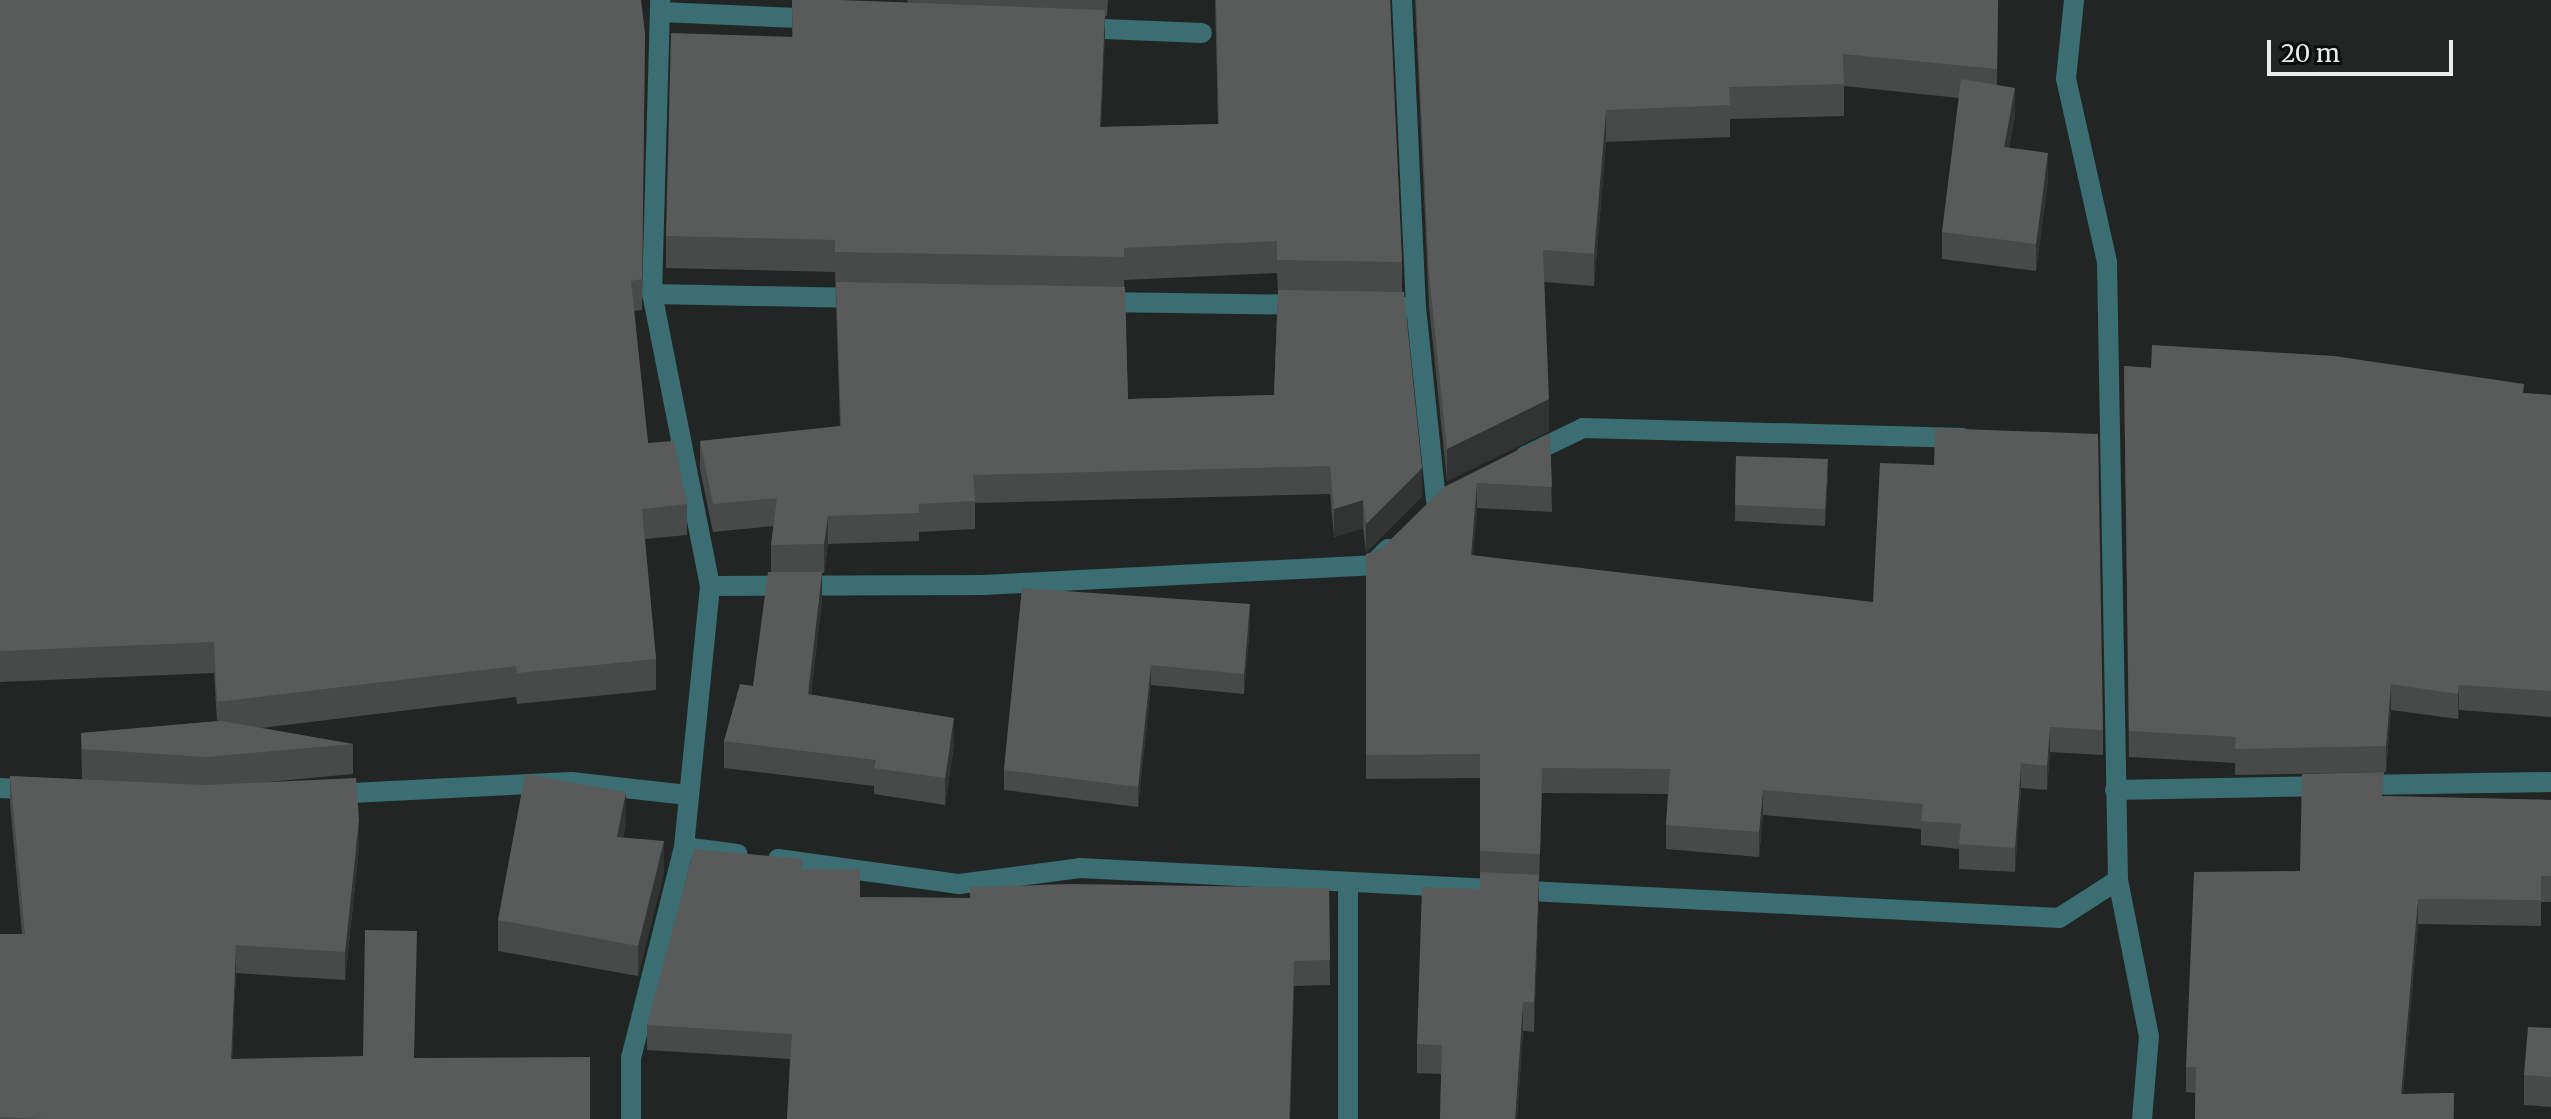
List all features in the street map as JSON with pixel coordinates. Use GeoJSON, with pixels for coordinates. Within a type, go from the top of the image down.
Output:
{"type":"FeatureCollection","features":[{"type":"Feature","properties":{"kind":"street"},"geometry":{"type":"LineString","coordinates":[[1402,0],[1416,307],[1436,501]]}},
{"type":"Feature","properties":{"kind":"street"},"geometry":{"type":"LineString","coordinates":[[2074,0],[2066,79],[2107,262],[2098,442],[2118,880],[2149,1036],[2142,1119]]}},
{"type":"Feature","properties":{"kind":"street"},"geometry":{"type":"LineString","coordinates":[[631,1119],[631,1058],[684,847],[710,586],[652,294],[660,6],[851,20]]}},
{"type":"Feature","properties":{"kind":"street"},"geometry":{"type":"LineString","coordinates":[[1058,28],[1202,33]]}},
{"type":"Feature","properties":{"kind":"street"},"geometry":{"type":"LineString","coordinates":[[652,294],[891,298]]}},
{"type":"Feature","properties":{"kind":"street"},"geometry":{"type":"LineString","coordinates":[[1082,301],[1320,306]]}},
{"type":"Feature","properties":{"kind":"street"},"geometry":{"type":"LineString","coordinates":[[1352,306],[1416,307]]}},
{"type":"Feature","properties":{"kind":"street"},"geometry":{"type":"LineString","coordinates":[[1503,468],[1583,428],[1979,439]]}},
{"type":"Feature","properties":{"kind":"street"},"geometry":{"type":"LineString","coordinates":[[710,586],[983,585],[1372,565],[1436,501],[1463,487]]}},
{"type":"Feature","properties":{"kind":"street"},"geometry":{"type":"LineString","coordinates":[[301,795],[571,782],[687,795]]}},
{"type":"Feature","properties":{"kind":"street"},"geometry":{"type":"LineString","coordinates":[[2115,790],[2551,782]]}},
{"type":"Feature","properties":{"kind":"street"},"geometry":{"type":"LineString","coordinates":[[0,788],[63,792]]}},
{"type":"Feature","properties":{"kind":"street"},"geometry":{"type":"LineString","coordinates":[[684,847],[959,884],[1080,868],[2059,918],[2118,880]]}},
{"type":"Feature","properties":{"kind":"street"},"geometry":{"type":"LineString","coordinates":[[1348,882],[1348,1119]]}},
{"type":"Feature","properties":{"kind":"building"},"geometry":{"type":"Polygon","coordinates":[[[0,0],[641,0],[645,33],[642,279],[631,281],[648,443],[674,441],[687,504],[642,509],[656,659],[517,673],[516,666],[217,702],[214,642],[0,651],[0,0]]]}},
{"type":"Feature","properties":{"kind":"building"},"geometry":{"type":"Polygon","coordinates":[[[792,0],[1105,10],[1100,127],[1219,124],[1216,0],[1390,0],[1402,262],[1277,260],[1277,241],[1124,248],[1124,257],[835,252],[835,240],[666,236],[671,33],[793,37],[792,0]]]}},
{"type":"Feature","properties":{"kind":"building"},"geometry":{"type":"Polygon","coordinates":[[[1416,0],[1998,0],[1997,69],[1843,54],[1844,84],[1729,87],[1730,105],[1606,110],[1594,254],[1543,250],[1549,399],[1447,449],[1429,274],[1416,0]]]}},
{"type":"Feature","properties":{"kind":"building"},"geometry":{"type":"Polygon","coordinates":[[[1961,79],[2015,88],[2004,147],[2048,153],[2036,244],[1942,232],[1961,79]]]}},
{"type":"Feature","properties":{"kind":"building"},"geometry":{"type":"Polygon","coordinates":[[[836,282],[1125,287],[1128,399],[1274,395],[1278,290],[1404,292],[1422,468],[1366,524],[1363,500],[1334,509],[1330,466],[973,475],[975,501],[919,504],[919,513],[828,516],[824,544],[771,545],[777,498],[713,504],[700,441],[841,426],[836,282]]]}},
{"type":"Feature","properties":{"kind":"building"},"geometry":{"type":"Polygon","coordinates":[[[2152,345],[2334,356],[2524,384],[2523,393],[2551,395],[2551,691],[2459,685],[2458,694],[2391,684],[2386,746],[2235,749],[2236,737],[2129,731],[2124,366],[2151,368],[2152,345]]]}},
{"type":"Feature","properties":{"kind":"building"},"geometry":{"type":"Polygon","coordinates":[[[1935,428],[2098,434],[2103,730],[2050,727],[2047,766],[2021,763],[2015,848],[1959,844],[1961,824],[1921,821],[1923,804],[1763,790],[1759,832],[1666,825],[1670,769],[1542,768],[1540,854],[1480,851],[1480,754],[1366,755],[1366,554],[1381,549],[1444,487],[1550,434],[1552,487],[1477,483],[1471,555],[1873,602],[1880,463],[1934,465],[1935,428]]]}},
{"type":"Feature","properties":{"kind":"building"},"geometry":{"type":"Polygon","coordinates":[[[1736,456],[1828,459],[1825,509],[1735,505],[1736,456]]]}},
{"type":"Feature","properties":{"kind":"building"},"geometry":{"type":"Polygon","coordinates":[[[768,572],[822,572],[808,694],[954,718],[945,778],[874,768],[876,760],[724,741],[740,684],[753,686],[768,572]]]}},
{"type":"Feature","properties":{"kind":"building"},"geometry":{"type":"Polygon","coordinates":[[[1022,588],[1250,604],[1244,674],[1151,665],[1138,787],[1004,770],[1022,588]]]}},
{"type":"Feature","properties":{"kind":"building"},"geometry":{"type":"Polygon","coordinates":[[[221,721],[353,744],[206,757],[82,749],[81,733],[221,721]]]}},
{"type":"Feature","properties":{"kind":"building"},"geometry":{"type":"Polygon","coordinates":[[[2384,772],[2382,796],[2551,800],[2551,876],[2541,876],[2541,900],[2418,899],[2401,1094],[2454,1093],[2453,1119],[2195,1119],[2196,1067],[2186,1067],[2194,872],[2300,871],[2302,774],[2384,772]]]}},
{"type":"Feature","properties":{"kind":"building"},"geometry":{"type":"Polygon","coordinates":[[[525,774],[626,792],[617,837],[664,841],[638,946],[498,920],[525,774]]]}},
{"type":"Feature","properties":{"kind":"building"},"geometry":{"type":"Polygon","coordinates":[[[10,776],[205,785],[356,778],[359,820],[345,952],[236,945],[231,1059],[363,1056],[365,930],[417,931],[414,1058],[590,1057],[590,1119],[0,1117],[0,934],[25,934],[10,776]]]}},
{"type":"Feature","properties":{"kind":"building"},"geometry":{"type":"Polygon","coordinates":[[[694,849],[803,859],[801,869],[860,869],[860,897],[970,898],[970,887],[1071,884],[1329,888],[1330,960],[1294,961],[1289,1119],[787,1119],[792,1034],[647,1025],[694,849]]]}},
{"type":"Feature","properties":{"kind":"building"},"geometry":{"type":"Polygon","coordinates":[[[1480,872],[1539,875],[1534,1002],[1523,1002],[1515,1119],[1440,1119],[1442,1045],[1417,1044],[1422,887],[1480,889],[1480,872]]]}},
{"type":"Feature","properties":{"kind":"building"},"geometry":{"type":"Polygon","coordinates":[[[2528,1027],[2551,1028],[2551,1077],[2524,1075],[2528,1027]]]}}]}
